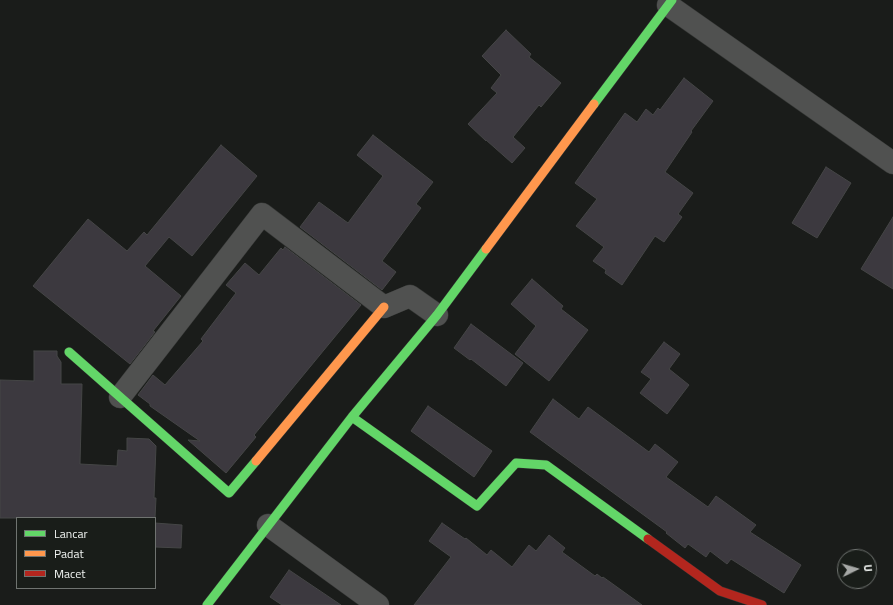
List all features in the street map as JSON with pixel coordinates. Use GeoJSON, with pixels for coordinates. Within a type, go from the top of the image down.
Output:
{"type":"FeatureCollection","features":[{"type":"Feature","properties":{"kind":"street"},"geometry":{"type":"LineString","coordinates":[[208,605],[352,417],[437,315],[670,2],[893,163]]}},
{"type":"Feature","properties":{"kind":"street"},"geometry":{"type":"LineString","coordinates":[[120,397],[262,214],[384,307]]}},
{"type":"Feature","properties":{"kind":"street"},"geometry":{"type":"LineString","coordinates":[[70,352],[229,494],[384,307],[410,296],[437,315]]}},
{"type":"Feature","properties":{"kind":"street"},"geometry":{"type":"LineString","coordinates":[[352,417],[477,506],[516,463],[546,465],[720,591],[762,605]]}},
{"type":"Feature","properties":{"kind":"street"},"geometry":{"type":"LineString","coordinates":[[268,525],[378,605]]}},
{"type":"Feature","properties":{"kind":"building"},"geometry":{"type":"Polygon","coordinates":[[[506,30],[531,54],[529,57],[561,83],[541,107],[539,105],[513,137],[525,148],[512,163],[468,124],[497,93],[491,88],[501,75],[482,56],[506,30]]]}},
{"type":"Feature","properties":{"kind":"building"},"geometry":{"type":"Polygon","coordinates":[[[684,78],[713,101],[691,131],[692,132],[665,172],[693,193],[678,214],[682,217],[664,242],[655,236],[622,285],[605,273],[606,270],[593,261],[604,247],[576,226],[597,199],[575,183],[625,113],[637,122],[646,109],[653,115],[658,108],[660,110],[684,78]]]}},
{"type":"Feature","properties":{"kind":"building"},"geometry":{"type":"Polygon","coordinates":[[[373,135],[433,182],[416,204],[421,208],[382,261],[396,272],[382,290],[300,227],[319,202],[348,223],[383,176],[357,155],[373,135]]]}},
{"type":"Feature","properties":{"kind":"building"},"geometry":{"type":"Polygon","coordinates":[[[221,145],[257,176],[192,256],[169,237],[145,266],[181,296],[153,331],[155,332],[130,364],[33,286],[88,219],[127,251],[144,232],[147,235],[221,145]]]}},
{"type":"Feature","properties":{"kind":"building"},"geometry":{"type":"Polygon","coordinates":[[[826,167],[851,183],[817,238],[792,223],[826,167]]]}},
{"type":"Feature","properties":{"kind":"building"},"geometry":{"type":"Polygon","coordinates":[[[893,217],[893,289],[861,269],[893,217]]]}},
{"type":"Feature","properties":{"kind":"building"},"geometry":{"type":"Polygon","coordinates":[[[285,247],[361,305],[254,435],[256,437],[226,473],[188,440],[200,441],[150,406],[150,404],[138,395],[153,375],[165,385],[203,341],[201,339],[236,293],[226,285],[245,263],[259,275],[281,248],[283,250],[285,247]]]}},
{"type":"Feature","properties":{"kind":"building"},"geometry":{"type":"Polygon","coordinates":[[[532,279],[563,306],[561,309],[588,330],[549,381],[515,354],[536,326],[511,304],[532,279]]]}},
{"type":"Feature","properties":{"kind":"building"},"geometry":{"type":"Polygon","coordinates":[[[471,324],[523,363],[506,386],[454,348],[471,324]]]}},
{"type":"Feature","properties":{"kind":"building"},"geometry":{"type":"Polygon","coordinates":[[[664,342],[680,354],[669,369],[689,385],[667,414],[640,393],[651,379],[641,372],[664,342]]]}},
{"type":"Feature","properties":{"kind":"building"},"geometry":{"type":"Polygon","coordinates":[[[34,351],[57,351],[57,356],[61,362],[61,384],[82,384],[80,464],[117,466],[118,450],[127,451],[127,438],[149,439],[156,446],[154,498],[156,498],[155,517],[0,518],[0,380],[34,381],[34,351]]]}},
{"type":"Feature","properties":{"kind":"building"},"geometry":{"type":"Polygon","coordinates":[[[553,399],[579,419],[588,407],[649,452],[655,444],[678,462],[666,477],[708,507],[716,496],[756,525],[750,532],[801,565],[784,593],[731,559],[727,564],[710,551],[706,557],[688,544],[685,548],[666,533],[667,532],[530,432],[553,399]]]}},
{"type":"Feature","properties":{"kind":"building"},"geometry":{"type":"Polygon","coordinates":[[[428,406],[492,451],[474,477],[411,431],[428,406]]]}},
{"type":"Feature","properties":{"kind":"building"},"geometry":{"type":"Polygon","coordinates":[[[156,523],[182,525],[181,548],[156,547],[156,523]]]}},
{"type":"Feature","properties":{"kind":"building"},"geometry":{"type":"Polygon","coordinates":[[[442,523],[465,539],[466,538],[487,555],[491,550],[512,567],[529,545],[536,551],[549,535],[565,548],[562,552],[595,576],[597,574],[602,578],[603,577],[642,605],[414,605],[451,557],[429,541],[442,523]]]}},
{"type":"Feature","properties":{"kind":"building"},"geometry":{"type":"Polygon","coordinates":[[[289,570],[341,605],[282,605],[270,597],[289,570]]]}},
{"type":"Feature","properties":{"kind":"traffic: fast"},"geometry":{"type":"LineString","coordinates":[[594,104],[672,0]]}},
{"type":"Feature","properties":{"kind":"traffic: fast"},"geometry":{"type":"LineString","coordinates":[[207,605],[352,417],[437,315],[486,249]]}},
{"type":"Feature","properties":{"kind":"traffic: fast"},"geometry":{"type":"LineString","coordinates":[[69,352],[229,493],[256,461]]}},
{"type":"Feature","properties":{"kind":"traffic: fast"},"geometry":{"type":"LineString","coordinates":[[352,417],[477,506],[516,463],[546,465],[648,539]]}},
{"type":"Feature","properties":{"kind":"traffic: slow"},"geometry":{"type":"LineString","coordinates":[[486,249],[594,104]]}},
{"type":"Feature","properties":{"kind":"traffic: slow"},"geometry":{"type":"LineString","coordinates":[[256,461],[384,307]]}},
{"type":"Feature","properties":{"kind":"traffic: jam"},"geometry":{"type":"LineString","coordinates":[[648,539],[720,591],[762,605]]}}]}
